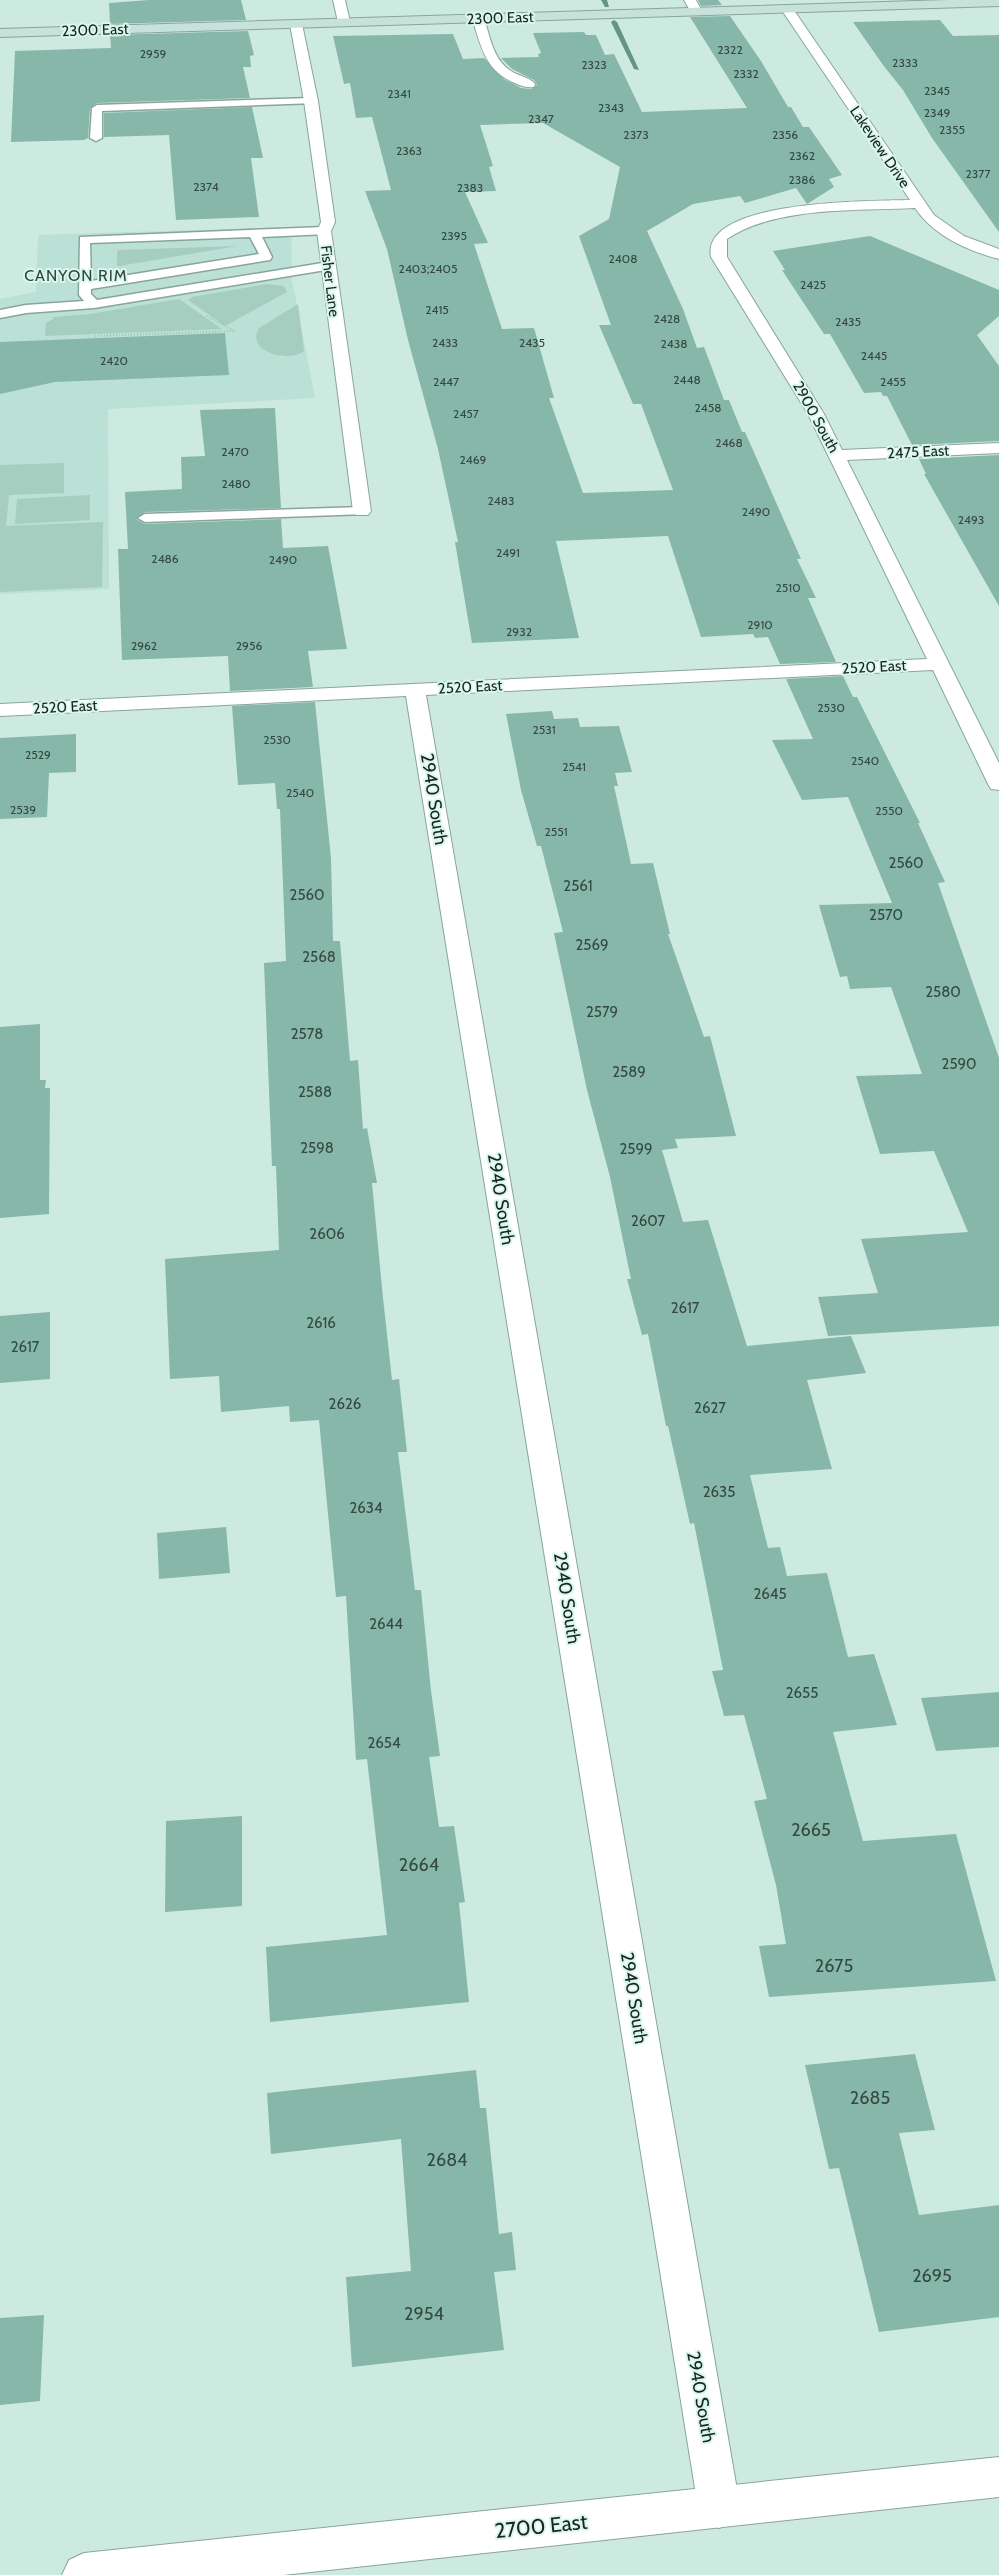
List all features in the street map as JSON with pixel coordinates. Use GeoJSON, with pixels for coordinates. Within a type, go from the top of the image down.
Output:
{"type":"FeatureCollection","features":[{"type":"Feature","properties":{"kind":"main road","name":"2300 East"},"geometry":{"type":"LineString","coordinates":[[0,33],[999,2]]}},
{"type":"Feature","properties":{"kind":"street"},"geometry":{"type":"LineString","coordinates":[[339,0],[344,22]]}},
{"type":"Feature","properties":{"kind":"street"},"geometry":{"type":"LineString","coordinates":[[690,0],[696,11]]}},
{"type":"Feature","properties":{"kind":"street","name":"Lakeview Drive"},"geometry":{"type":"LineString","coordinates":[[787,8],[918,204],[941,228],[999,254]]}},
{"type":"Feature","properties":{"kind":"street"},"geometry":{"type":"LineString","coordinates":[[478,18],[497,68],[507,76],[529,84]]}},
{"type":"Feature","properties":{"kind":"street","name":"Fisher Lane"},"geometry":{"type":"LineString","coordinates":[[296,24],[311,101],[328,222],[324,231],[328,266],[362,510]]}},
{"type":"Feature","properties":{"kind":"street","name":"2900 South"},"geometry":{"type":"LineString","coordinates":[[918,204],[766,216],[732,228],[718,243],[719,257],[796,380],[837,456],[939,664],[992,752],[999,784]]}},
{"type":"Feature","properties":{"kind":"street","name":"2475 East"},"geometry":{"type":"LineString","coordinates":[[837,456],[999,448]]}},
{"type":"Feature","properties":{"kind":"street","name":"2520 East"},"geometry":{"type":"LineString","coordinates":[[0,710],[939,664]]}},
{"type":"Feature","properties":{"kind":"street","name":"2940 South"},"geometry":{"type":"LineString","coordinates":[[415,689],[719,2507]]}},
{"type":"Feature","properties":{"kind":"street","name":"2700 East"},"geometry":{"type":"LineString","coordinates":[[84,2575],[999,2477]]}},
{"type":"Feature","properties":{"kind":"lane"},"geometry":{"type":"LineString","coordinates":[[96,138],[97,108],[311,101]]}},
{"type":"Feature","properties":{"kind":"lane"},"geometry":{"type":"LineString","coordinates":[[94,304],[85,295],[84,240],[324,231]]}},
{"type":"Feature","properties":{"kind":"lane"},"geometry":{"type":"LineString","coordinates":[[85,286],[266,257],[254,234]]}},
{"type":"Feature","properties":{"kind":"lane"},"geometry":{"type":"LineString","coordinates":[[0,314],[26,309],[94,304],[328,266]]}},
{"type":"Feature","properties":{"kind":"lane"},"geometry":{"type":"LineString","coordinates":[[145,518],[362,510]]}},
{"type":"Feature","properties":{"kind":"path"},"geometry":{"type":"LineString","coordinates":[[90,336],[235,331]]}},
{"type":"Feature","properties":{"kind":"shaded area"},"geometry":{"type":"Polygon","coordinates":[[[291,227],[292,280],[315,398],[108,409],[109,589],[0,594],[0,299],[36,292],[38,235],[291,227]]]}},
{"type":"Feature","properties":{"kind":"shaded area"},"geometry":{"type":"Polygon","coordinates":[[[238,246],[117,266],[117,251],[119,250],[238,246]]]}},
{"type":"Feature","properties":{"kind":"shaded area"},"geometry":{"type":"Polygon","coordinates":[[[267,284],[284,286],[287,292],[225,326],[188,300],[192,297],[267,284]]]}},
{"type":"Feature","properties":{"kind":"shaded area"},"geometry":{"type":"Polygon","coordinates":[[[179,299],[222,329],[45,336],[46,323],[53,319],[53,317],[90,314],[179,299]]]}},
{"type":"Feature","properties":{"kind":"shaded area"},"geometry":{"type":"Polygon","coordinates":[[[298,304],[304,351],[289,356],[271,353],[263,349],[258,343],[256,336],[259,328],[298,304]]]}},
{"type":"Feature","properties":{"kind":"shaded area"},"geometry":{"type":"Polygon","coordinates":[[[64,463],[64,493],[9,495],[6,526],[103,522],[102,587],[0,592],[0,465],[64,463]]]}},
{"type":"Feature","properties":{"kind":"shaded area"},"geometry":{"type":"Polygon","coordinates":[[[90,495],[90,520],[15,524],[17,499],[90,495]]]}},
{"type":"Feature","properties":{"kind":"building"},"geometry":{"type":"Polygon","coordinates":[[[149,0],[241,0],[246,20],[110,24],[109,3],[149,0]]]}},
{"type":"Feature","properties":{"kind":"building"},"geometry":{"type":"Polygon","coordinates":[[[698,0],[718,0],[722,5],[701,6],[698,0]]]}},
{"type":"Feature","properties":{"kind":"building"},"geometry":{"type":"Polygon","coordinates":[[[730,16],[761,61],[788,107],[791,107],[803,127],[809,127],[842,175],[829,179],[834,187],[807,204],[796,188],[745,203],[740,196],[693,204],[647,231],[683,309],[697,348],[704,347],[724,400],[729,400],[742,432],[745,432],[801,559],[797,559],[816,598],[808,598],[836,662],[780,664],[768,637],[755,638],[753,634],[701,637],[668,536],[556,541],[579,638],[472,643],[455,542],[458,542],[438,449],[408,340],[387,249],[365,191],[391,190],[372,117],[356,118],[350,83],[344,84],[333,36],[453,34],[463,59],[484,58],[504,79],[521,88],[531,89],[537,85],[534,80],[512,69],[501,58],[539,57],[538,54],[541,53],[533,33],[584,32],[586,35],[596,35],[605,55],[614,54],[642,112],[747,108],[690,17],[730,16]],[[543,123],[480,125],[493,166],[489,167],[496,191],[465,192],[488,243],[474,244],[502,329],[534,328],[554,398],[549,398],[583,493],[673,490],[641,404],[633,404],[599,325],[611,325],[579,236],[609,219],[620,167],[543,123]]]}},
{"type":"Feature","properties":{"kind":"building"},"geometry":{"type":"Polygon","coordinates":[[[940,20],[953,36],[999,35],[999,232],[932,138],[903,90],[853,22],[940,20]]]}},
{"type":"Feature","properties":{"kind":"building"},"geometry":{"type":"Polygon","coordinates":[[[248,31],[254,55],[250,56],[251,67],[243,67],[250,98],[97,103],[90,108],[88,138],[84,140],[11,142],[15,51],[111,48],[110,35],[248,31]]]}},
{"type":"Feature","properties":{"kind":"building"},"geometry":{"type":"Polygon","coordinates":[[[252,107],[263,158],[251,158],[259,217],[176,220],[169,135],[104,137],[104,113],[252,107]]]}},
{"type":"Feature","properties":{"kind":"building"},"geometry":{"type":"Polygon","coordinates":[[[870,236],[999,290],[999,316],[977,335],[999,366],[999,441],[912,445],[887,396],[883,396],[881,392],[864,393],[830,334],[824,334],[782,270],[785,270],[773,251],[870,236]]]}},
{"type":"Feature","properties":{"kind":"building"},"geometry":{"type":"Polygon","coordinates":[[[225,333],[229,375],[55,382],[0,394],[0,342],[225,333]]]}},
{"type":"Feature","properties":{"kind":"building"},"geometry":{"type":"Polygon","coordinates":[[[275,408],[281,508],[145,512],[136,519],[145,524],[281,519],[283,548],[328,546],[347,649],[308,651],[313,687],[230,691],[228,656],[122,660],[118,549],[128,549],[125,492],[182,489],[181,457],[205,456],[200,410],[275,408]]]}},
{"type":"Feature","properties":{"kind":"building"},"geometry":{"type":"Polygon","coordinates":[[[999,455],[999,606],[924,474],[926,474],[919,459],[999,455]]]}},
{"type":"Feature","properties":{"kind":"building"},"geometry":{"type":"Polygon","coordinates":[[[843,676],[853,697],[857,697],[920,823],[918,823],[945,882],[938,883],[999,1058],[999,1326],[828,1336],[818,1297],[878,1293],[861,1239],[968,1232],[934,1151],[880,1154],[856,1076],[922,1074],[891,987],[850,989],[847,976],[840,977],[819,905],[892,903],[848,797],[802,800],[772,740],[813,739],[786,679],[843,676]]]}},
{"type":"Feature","properties":{"kind":"building"},"geometry":{"type":"Polygon","coordinates":[[[315,702],[331,858],[333,941],[340,941],[350,1061],[358,1060],[363,1129],[367,1128],[377,1183],[372,1183],[392,1380],[399,1379],[407,1452],[398,1452],[415,1590],[421,1590],[431,1691],[440,1756],[429,1757],[439,1827],[454,1826],[465,1902],[459,1903],[469,2002],[270,2022],[266,1947],[387,1935],[367,1759],[356,1760],[346,1596],[336,1597],[319,1420],[290,1422],[289,1406],[221,1412],[219,1376],[170,1379],[165,1259],[279,1250],[276,1166],[272,1166],[264,963],[286,961],[280,809],[277,809],[275,783],[238,785],[232,706],[315,702]]]}},
{"type":"Feature","properties":{"kind":"building"},"geometry":{"type":"Polygon","coordinates":[[[552,711],[554,719],[578,718],[580,727],[619,726],[632,772],[615,773],[618,786],[614,786],[631,864],[653,863],[670,934],[668,934],[704,1037],[710,1036],[736,1136],[675,1139],[678,1148],[662,1150],[683,1222],[708,1220],[747,1346],[851,1336],[866,1373],[807,1380],[832,1469],[750,1475],[768,1548],[780,1547],[787,1576],[827,1573],[848,1657],[874,1654],[897,1725],[833,1732],[863,1841],[956,1834],[996,1981],[769,1997],[759,1946],[786,1944],[776,1885],[754,1801],[767,1799],[744,1715],[724,1716],[712,1671],[723,1670],[694,1523],[690,1524],[668,1426],[666,1426],[648,1334],[642,1335],[627,1279],[631,1279],[610,1177],[587,1090],[554,933],[563,932],[541,846],[537,846],[521,790],[506,714],[552,711]]]}},
{"type":"Feature","properties":{"kind":"building"},"geometry":{"type":"Polygon","coordinates":[[[76,734],[76,772],[49,773],[47,817],[0,819],[0,738],[76,734]]]}},
{"type":"Feature","properties":{"kind":"building"},"geometry":{"type":"Polygon","coordinates":[[[40,1024],[40,1080],[46,1080],[45,1088],[50,1088],[49,1214],[0,1218],[0,1027],[40,1024]]]}},
{"type":"Feature","properties":{"kind":"building"},"geometry":{"type":"Polygon","coordinates":[[[50,1312],[50,1379],[0,1383],[0,1316],[50,1312]]]}},
{"type":"Feature","properties":{"kind":"building"},"geometry":{"type":"Polygon","coordinates":[[[226,1527],[230,1573],[159,1579],[157,1533],[226,1527]]]}},
{"type":"Feature","properties":{"kind":"building"},"geometry":{"type":"Polygon","coordinates":[[[999,1692],[999,1747],[936,1751],[921,1698],[999,1692]]]}},
{"type":"Feature","properties":{"kind":"building"},"geometry":{"type":"Polygon","coordinates":[[[242,1816],[242,1906],[165,1912],[166,1821],[242,1816]]]}},
{"type":"Feature","properties":{"kind":"building"},"geometry":{"type":"Polygon","coordinates":[[[915,2054],[935,2130],[899,2133],[919,2215],[999,2205],[999,2317],[879,2332],[839,2168],[829,2169],[805,2065],[915,2054]]]}},
{"type":"Feature","properties":{"kind":"building"},"geometry":{"type":"Polygon","coordinates":[[[476,2070],[480,2108],[486,2108],[499,2234],[512,2232],[516,2270],[494,2272],[504,2350],[352,2367],[346,2277],[411,2271],[401,2139],[271,2154],[267,2093],[476,2070]]]}},
{"type":"Feature","properties":{"kind":"building"},"geometry":{"type":"Polygon","coordinates":[[[44,2315],[40,2401],[0,2405],[0,2318],[44,2315]]]}},
{"type":"Feature","properties":{"kind":"waterway"},"geometry":{"type":"LineString","coordinates":[[604,0],[607,6]]}},
{"type":"Feature","properties":{"kind":"waterway"},"geometry":{"type":"LineString","coordinates":[[614,22],[637,69]]}},
{"type":"Feature","properties":{"kind":"district","name":"CANYON RIM"},"geometry":{"type":"Point","coordinates":[76,275]}}]}
